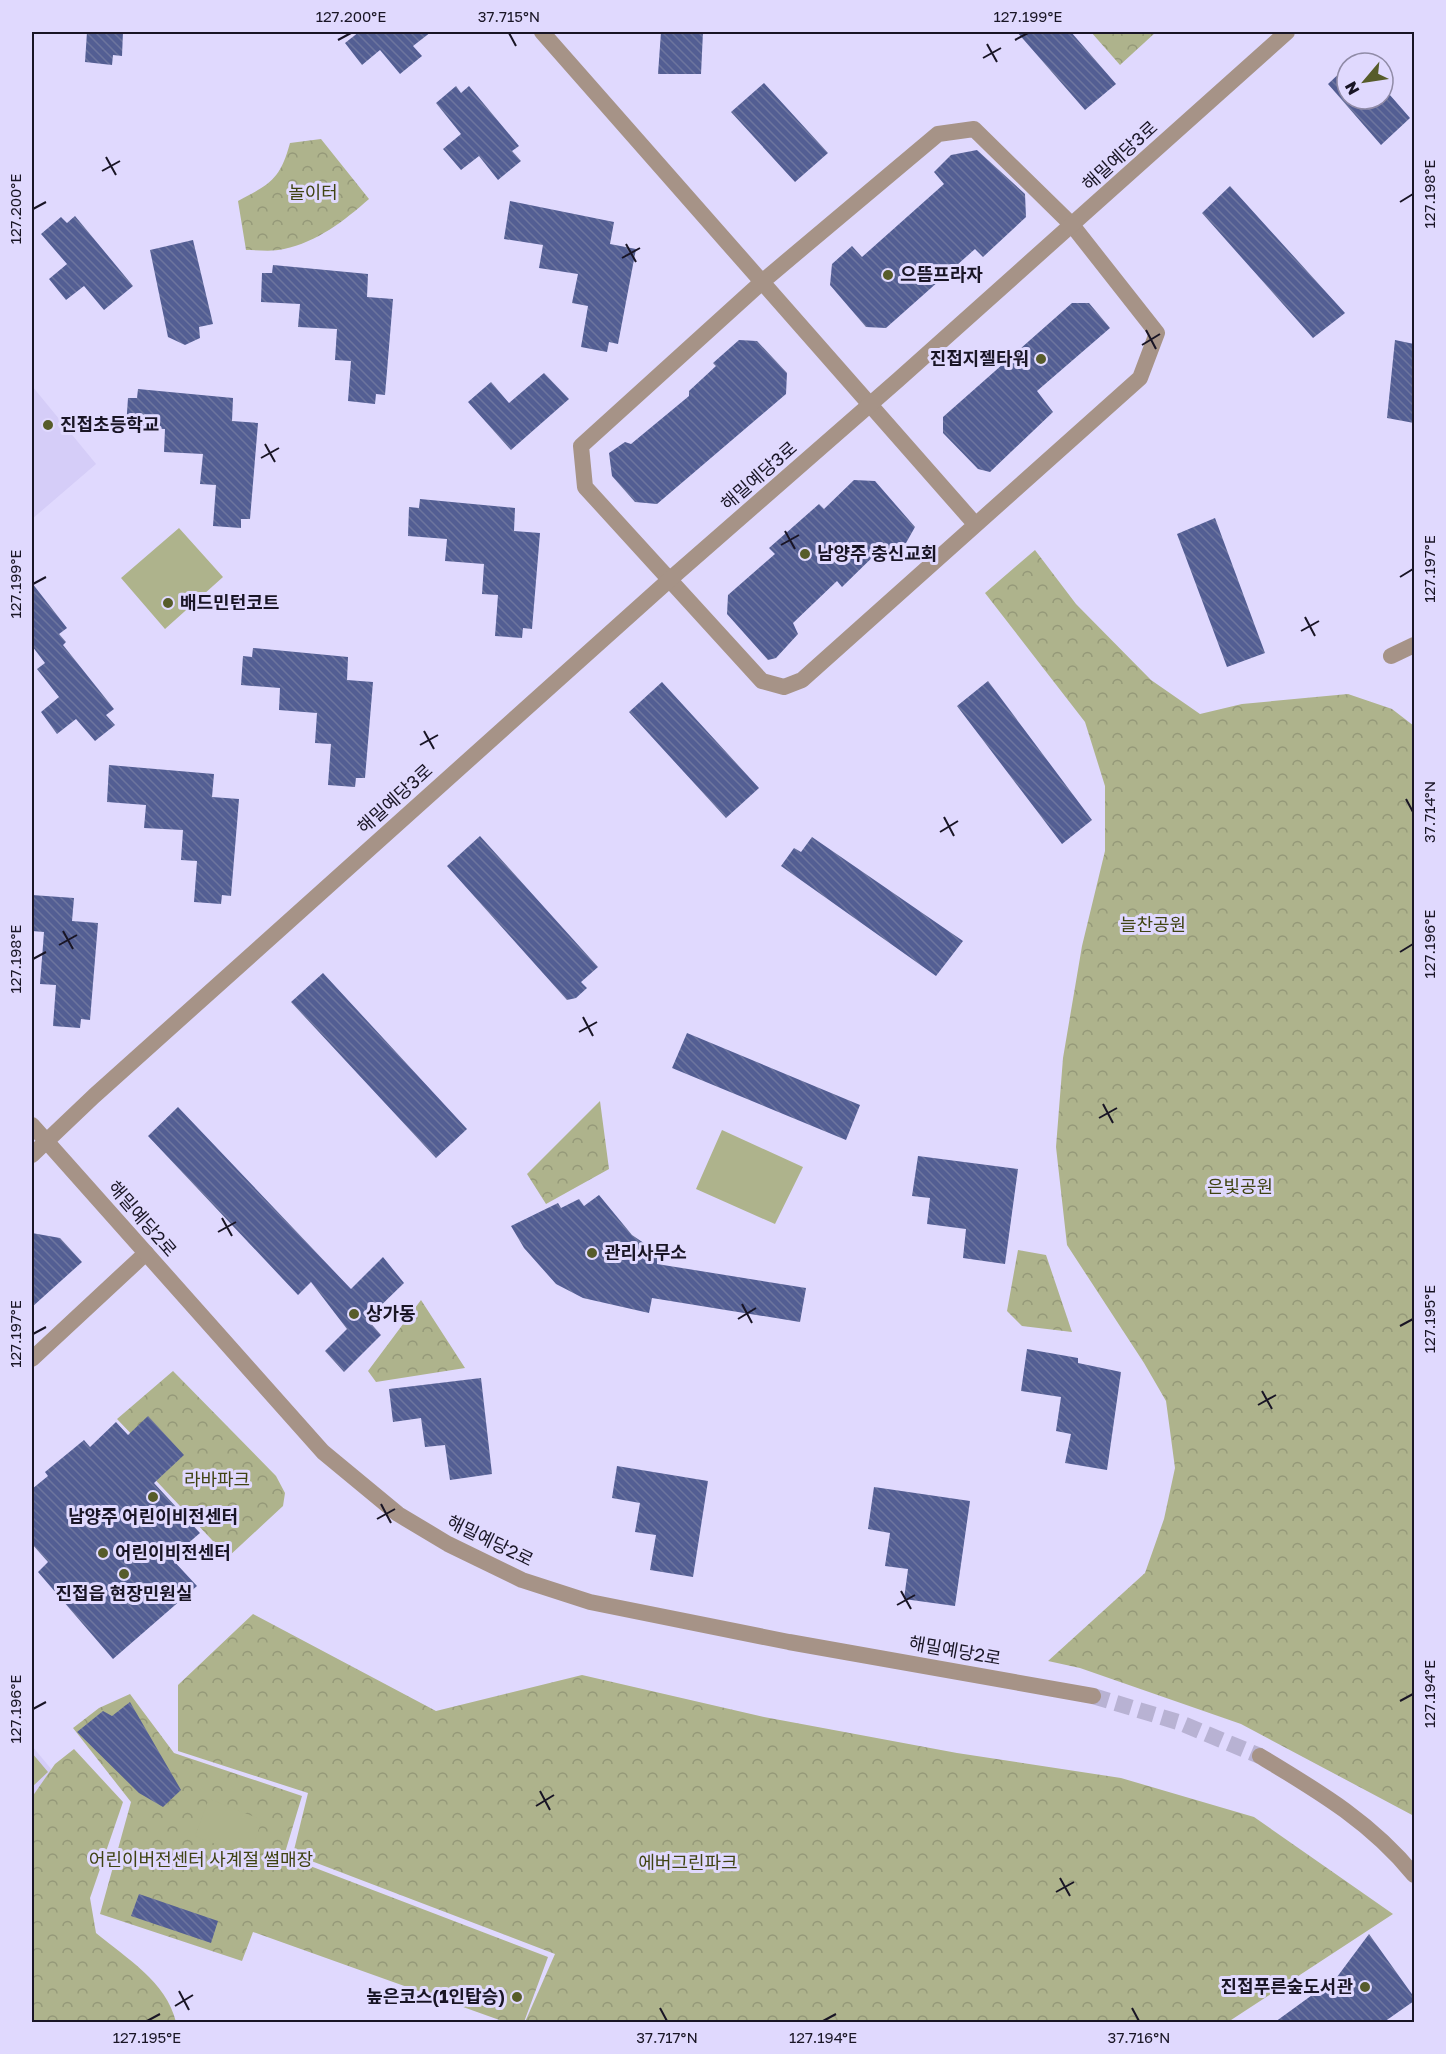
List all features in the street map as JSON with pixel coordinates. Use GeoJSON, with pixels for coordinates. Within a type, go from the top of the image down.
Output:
{"type":"FeatureCollection","features":[{"type":"Feature","properties":{"kind":"street"},"geometry":{"type":"LineString","coordinates":[[542,32],[975,524]]}},
{"type":"Feature","properties":{"kind":"street","name":"해밀예당3로"},"geometry":{"type":"LineString","coordinates":[[32,1155],[94,1096],[668,581],[871,404],[1287,32]]}},
{"type":"Feature","properties":{"kind":"street"},"geometry":{"type":"LineString","coordinates":[[974,129],[1072,225],[1157,333],[1140,378],[802,680],[783,687],[762,681],[668,581],[585,487],[581,446],[764,282],[938,134],[974,129]]}},
{"type":"Feature","properties":{"kind":"street"},"geometry":{"type":"LineString","coordinates":[[1391,656],[1414,645]]}},
{"type":"Feature","properties":{"kind":"street","name":"해밀예당2로"},"geometry":{"type":"LineString","coordinates":[[32,1125],[323,1452],[398,1514],[448,1544],[522,1580],[601,1604],[789,1642],[1093,1696]]}},
{"type":"Feature","properties":{"kind":"street"},"geometry":{"type":"LineString","coordinates":[[32,1359],[146,1253]]}},
{"type":"Feature","properties":{"kind":"street"},"geometry":{"type":"LineString","coordinates":[[1260,1756],[1336,1804],[1390,1845],[1414,1875]]}},
{"type":"Feature","properties":{"kind":"shaded area","name":"진접초등학교"},"geometry":{"type":"Polygon","coordinates":[[[32,386],[96,464],[32,519],[32,386]]]}},
{"type":"Feature","properties":{"kind":"shaded area"},"geometry":{"type":"Polygon","coordinates":[[[32,1746],[52,1770],[32,1797],[32,1746]]]}},
{"type":"Feature","properties":{"kind":"green space"},"geometry":{"type":"Polygon","coordinates":[[[1091,32],[1156,32],[1120,65],[1091,32]]]}},
{"type":"Feature","properties":{"kind":"green space","name":"놀이터"},"geometry":{"type":"Polygon","coordinates":[[[321,139],[369,199],[340,223],[296,246],[270,251],[246,250],[238,201],[272,180],[282,165],[290,143],[321,139]]]}},
{"type":"Feature","properties":{"kind":"green space","name":"배드민턴코트"},"geometry":{"type":"Polygon","coordinates":[[[179,528],[223,577],[165,629],[121,578],[179,528]]]}},
{"type":"Feature","properties":{"kind":"green space","name":"은빛공원"},"geometry":{"type":"Polygon","coordinates":[[[1035,550],[1076,604],[1151,680],[1200,714],[1242,704],[1348,694],[1392,709],[1414,726],[1414,1816],[1241,1724],[1080,1668],[1048,1661],[1145,1573],[1164,1519],[1175,1468],[1166,1401],[1067,1245],[1056,1147],[1063,1058],[1082,946],[1105,851],[1105,786],[1085,722],[985,593],[1035,550]]]}},
{"type":"Feature","properties":{"kind":"green space"},"geometry":{"type":"Polygon","coordinates":[[[600,1101],[609,1169],[546,1204],[527,1174],[600,1101]]]}},
{"type":"Feature","properties":{"kind":"green space"},"geometry":{"type":"Polygon","coordinates":[[[722,1130],[803,1167],[775,1224],[696,1189],[722,1130]]]}},
{"type":"Feature","properties":{"kind":"green space"},"geometry":{"type":"Polygon","coordinates":[[[1018,1250],[1046,1255],[1072,1332],[1022,1326],[1007,1311],[1018,1250]]]}},
{"type":"Feature","properties":{"kind":"green space"},"geometry":{"type":"Polygon","coordinates":[[[421,1300],[465,1368],[376,1382],[368,1371],[421,1300]]]}},
{"type":"Feature","properties":{"kind":"green space","name":"라바파크"},"geometry":{"type":"Polygon","coordinates":[[[173,1371],[276,1476],[285,1493],[283,1506],[228,1557],[147,1471],[156,1460],[117,1419],[173,1371]]]}},
{"type":"Feature","properties":{"kind":"green space","name":"에버그린파크"},"geometry":{"type":"Polygon","coordinates":[[[253,1614],[436,1711],[582,1675],[764,1717],[957,1753],[1121,1778],[1254,1817],[1393,1914],[1228,2022],[525,2022],[555,1954],[293,1854],[308,1793],[178,1751],[178,1685],[253,1614]]]}},
{"type":"Feature","properties":{"kind":"green space","name":"어린이버전센터 사계절 썰매장"},"geometry":{"type":"Polygon","coordinates":[[[130,1694],[174,1753],[302,1796],[284,1856],[548,1957],[524,2022],[505,2022],[253,1932],[242,1961],[100,1914],[131,1802],[73,1728],[99,1708],[130,1694]]]}},
{"type":"Feature","properties":{"kind":"green space"},"geometry":{"type":"Polygon","coordinates":[[[74,1749],[123,1802],[90,1898],[96,1933],[144,1972],[164,1994],[176,2022],[32,2022],[32,1797],[55,1764],[74,1749]]]}},
{"type":"Feature","properties":{"kind":"green space"},"geometry":{"type":"Polygon","coordinates":[[[32,1753],[48,1772],[32,1787],[32,1753]]]}},
{"type":"Feature","properties":{"kind":"green space"},"geometry":{"type":"Polygon","coordinates":[[[209,1799],[262,1820],[249,1857],[195,1836],[209,1799]]]}},
{"type":"Feature","properties":{"kind":"building"},"geometry":{"type":"Polygon","coordinates":[[[87,32],[123,32],[122,56],[113,55],[112,65],[85,62],[87,32]]]}},
{"type":"Feature","properties":{"kind":"building"},"geometry":{"type":"Polygon","coordinates":[[[359,32],[431,32],[413,46],[422,56],[400,74],[380,50],[362,65],[345,43],[359,32]]]}},
{"type":"Feature","properties":{"kind":"building"},"geometry":{"type":"Polygon","coordinates":[[[661,32],[703,32],[701,74],[658,74],[661,32]]]}},
{"type":"Feature","properties":{"kind":"building"},"geometry":{"type":"Polygon","coordinates":[[[1017,32],[1071,32],[1116,84],[1085,110],[1017,32]]]}},
{"type":"Feature","properties":{"kind":"building"},"geometry":{"type":"Polygon","coordinates":[[[1335,77],[1335,92],[1328,84],[1335,77]]]}},
{"type":"Feature","properties":{"kind":"building"},"geometry":{"type":"Polygon","coordinates":[[[764,83],[828,153],[795,182],[731,112],[764,83]]]}},
{"type":"Feature","properties":{"kind":"building"},"geometry":{"type":"Polygon","coordinates":[[[456,86],[461,93],[469,86],[519,146],[512,151],[521,161],[498,180],[479,156],[461,170],[443,149],[461,134],[436,103],[456,86]]]}},
{"type":"Feature","properties":{"kind":"building"},"geometry":{"type":"Polygon","coordinates":[[[1395,101],[1410,118],[1381,145],[1351,111],[1395,111],[1395,101]]]}},
{"type":"Feature","properties":{"kind":"building"},"geometry":{"type":"Polygon","coordinates":[[[977,150],[1025,194],[1026,217],[983,257],[975,249],[886,328],[866,327],[830,285],[832,264],[852,246],[862,257],[944,184],[934,172],[951,155],[977,150]]]}},
{"type":"Feature","properties":{"kind":"building"},"geometry":{"type":"Polygon","coordinates":[[[1230,186],[1345,313],[1313,338],[1202,213],[1230,186]]]}},
{"type":"Feature","properties":{"kind":"building"},"geometry":{"type":"Polygon","coordinates":[[[510,201],[614,222],[610,244],[636,249],[618,344],[609,342],[607,352],[581,347],[588,306],[572,303],[578,274],[539,268],[543,245],[504,239],[510,201]]]}},
{"type":"Feature","properties":{"kind":"building"},"geometry":{"type":"Polygon","coordinates":[[[75,216],[133,286],[104,310],[84,286],[66,300],[49,279],[67,264],[41,234],[61,217],[67,223],[75,216]]]}},
{"type":"Feature","properties":{"kind":"building"},"geometry":{"type":"Polygon","coordinates":[[[193,240],[213,324],[199,327],[200,338],[185,345],[168,337],[150,250],[193,240]]]}},
{"type":"Feature","properties":{"kind":"building"},"geometry":{"type":"Polygon","coordinates":[[[273,265],[368,274],[367,297],[393,299],[385,395],[376,394],[375,404],[348,401],[351,361],[335,360],[337,329],[298,327],[300,304],[261,302],[262,273],[272,273],[273,265]]]}},
{"type":"Feature","properties":{"kind":"building","name":"진접지젤타워"},"geometry":{"type":"Polygon","coordinates":[[[1072,303],[1089,303],[1110,328],[1037,391],[1053,412],[990,472],[978,469],[943,433],[943,417],[1072,303]]]}},
{"type":"Feature","properties":{"kind":"building"},"geometry":{"type":"Polygon","coordinates":[[[739,340],[757,341],[787,373],[786,394],[657,504],[635,502],[612,476],[609,453],[625,442],[631,444],[689,396],[689,391],[716,366],[713,363],[739,340]]]}},
{"type":"Feature","properties":{"kind":"building"},"geometry":{"type":"Polygon","coordinates":[[[1395,340],[1414,344],[1414,423],[1387,418],[1395,340]]]}},
{"type":"Feature","properties":{"kind":"building"},"geometry":{"type":"Polygon","coordinates":[[[544,373],[569,399],[511,450],[468,402],[491,382],[509,403],[544,373]]]}},
{"type":"Feature","properties":{"kind":"building"},"geometry":{"type":"Polygon","coordinates":[[[138,389],[233,398],[232,421],[258,423],[250,519],[241,519],[241,528],[213,526],[216,485],[200,484],[203,454],[164,452],[165,429],[126,427],[128,398],[137,398],[138,389]]]}},
{"type":"Feature","properties":{"kind":"building"},"geometry":{"type":"Polygon","coordinates":[[[854,480],[875,481],[915,527],[906,543],[888,553],[884,546],[842,587],[837,581],[793,623],[798,634],[776,658],[768,660],[727,614],[728,595],[775,554],[769,548],[819,504],[824,509],[854,480]]]}},
{"type":"Feature","properties":{"kind":"building"},"geometry":{"type":"Polygon","coordinates":[[[420,499],[515,508],[514,531],[540,533],[532,629],[523,628],[522,638],[495,636],[498,595],[482,594],[484,564],[445,561],[447,539],[408,536],[409,507],[419,508],[420,499]]]}},
{"type":"Feature","properties":{"kind":"building"},"geometry":{"type":"Polygon","coordinates":[[[1215,518],[1265,653],[1227,667],[1177,534],[1215,518]]]}},
{"type":"Feature","properties":{"kind":"building"},"geometry":{"type":"Polygon","coordinates":[[[32,583],[67,628],[59,634],[66,642],[63,645],[114,709],[106,715],[115,725],[95,741],[76,719],[57,734],[41,712],[59,697],[37,669],[45,663],[32,646],[32,583]]]}},
{"type":"Feature","properties":{"kind":"building"},"geometry":{"type":"Polygon","coordinates":[[[253,648],[348,657],[347,680],[373,682],[365,778],[356,778],[355,787],[328,785],[331,744],[315,743],[317,713],[279,710],[280,688],[241,685],[243,656],[252,657],[253,648]]]}},
{"type":"Feature","properties":{"kind":"building"},"geometry":{"type":"Polygon","coordinates":[[[988,681],[1092,820],[1062,844],[957,706],[988,681]]]}},
{"type":"Feature","properties":{"kind":"building"},"geometry":{"type":"Polygon","coordinates":[[[662,682],[759,788],[726,818],[629,712],[662,682]]]}},
{"type":"Feature","properties":{"kind":"building"},"geometry":{"type":"Polygon","coordinates":[[[109,765],[214,774],[212,797],[239,799],[231,896],[222,895],[221,904],[194,902],[197,861],[181,860],[183,830],[144,828],[146,805],[107,802],[109,765]]]}},
{"type":"Feature","properties":{"kind":"building"},"geometry":{"type":"Polygon","coordinates":[[[480,836],[598,967],[581,982],[587,988],[576,998],[567,1000],[447,866],[480,836]]]}},
{"type":"Feature","properties":{"kind":"building"},"geometry":{"type":"Polygon","coordinates":[[[812,837],[963,941],[936,976],[781,866],[794,848],[801,852],[812,837]]]}},
{"type":"Feature","properties":{"kind":"building"},"geometry":{"type":"Polygon","coordinates":[[[32,895],[74,898],[72,921],[98,923],[90,1020],[81,1019],[80,1028],[53,1026],[56,985],[40,984],[44,932],[32,931],[32,895]]]}},
{"type":"Feature","properties":{"kind":"building"},"geometry":{"type":"Polygon","coordinates":[[[323,973],[467,1129],[436,1158],[291,1002],[323,973]]]}},
{"type":"Feature","properties":{"kind":"building"},"geometry":{"type":"Polygon","coordinates":[[[687,1033],[860,1105],[846,1140],[672,1068],[687,1033]]]}},
{"type":"Feature","properties":{"kind":"building"},"geometry":{"type":"Polygon","coordinates":[[[178,1107],[351,1289],[383,1257],[404,1283],[367,1319],[381,1335],[344,1372],[325,1351],[347,1329],[311,1282],[298,1295],[148,1136],[178,1107]]]}},
{"type":"Feature","properties":{"kind":"building"},"geometry":{"type":"Polygon","coordinates":[[[918,1156],[1018,1169],[1005,1264],[963,1258],[966,1229],[927,1224],[930,1198],[912,1196],[918,1156]]]}},
{"type":"Feature","properties":{"kind":"building"},"geometry":{"type":"Polygon","coordinates":[[[599,1195],[632,1235],[657,1252],[657,1264],[806,1288],[800,1322],[652,1298],[649,1313],[583,1298],[556,1284],[524,1248],[511,1226],[558,1203],[561,1208],[579,1199],[584,1206],[599,1195]]]}},
{"type":"Feature","properties":{"kind":"building"},"geometry":{"type":"Polygon","coordinates":[[[32,1233],[60,1238],[82,1262],[32,1307],[32,1233]]]}},
{"type":"Feature","properties":{"kind":"building"},"geometry":{"type":"Polygon","coordinates":[[[1027,1349],[1078,1358],[1078,1363],[1121,1372],[1107,1470],[1065,1463],[1071,1434],[1056,1431],[1061,1397],[1021,1391],[1027,1349]]]}},
{"type":"Feature","properties":{"kind":"building"},"geometry":{"type":"Polygon","coordinates":[[[481,1378],[492,1474],[450,1480],[445,1445],[425,1447],[421,1418],[393,1422],[389,1389],[481,1378]]]}},
{"type":"Feature","properties":{"kind":"building","name":"어린이비전센터"},"geometry":{"type":"Polygon","coordinates":[[[148,1416],[184,1455],[154,1483],[200,1533],[171,1558],[197,1586],[113,1659],[38,1572],[48,1562],[32,1544],[32,1489],[48,1476],[45,1472],[84,1440],[90,1447],[116,1422],[128,1435],[148,1416]]]}},
{"type":"Feature","properties":{"kind":"building"},"geometry":{"type":"Polygon","coordinates":[[[617,1466],[708,1481],[693,1577],[650,1570],[656,1535],[635,1532],[640,1503],[612,1498],[617,1466]]]}},
{"type":"Feature","properties":{"kind":"building"},"geometry":{"type":"Polygon","coordinates":[[[874,1487],[970,1501],[955,1606],[904,1599],[908,1569],[885,1566],[890,1533],[868,1529],[874,1487]]]}},
{"type":"Feature","properties":{"kind":"building"},"geometry":{"type":"Polygon","coordinates":[[[130,1702],[181,1790],[163,1807],[139,1793],[77,1732],[103,1711],[112,1716],[130,1702]]]}},
{"type":"Feature","properties":{"kind":"building"},"geometry":{"type":"Polygon","coordinates":[[[139,1894],[218,1921],[211,1943],[131,1916],[139,1894]]]}},
{"type":"Feature","properties":{"kind":"building","name":"진접푸른숲도서관"},"geometry":{"type":"Polygon","coordinates":[[[1369,1934],[1414,1997],[1414,2001],[1384,2022],[1275,2022],[1337,1977],[1369,1934]]]}},
{"type":"Feature","properties":{"kind":"tunnel"},"geometry":{"type":"LineString","coordinates":[[1093,1696],[1178,1722],[1260,1756]]}},
{"type":"Feature","properties":{"kind":"place","name":"으뜸프라자"},"geometry":{"type":"Point","coordinates":[888,275]}},
{"type":"Feature","properties":{"kind":"place","name":"진접지젤타워"},"geometry":{"type":"Point","coordinates":[1041,359]}},
{"type":"Feature","properties":{"kind":"place","name":"진접초등학교"},"geometry":{"type":"Point","coordinates":[48,425]}},
{"type":"Feature","properties":{"kind":"place","name":"남양주 충신교회"},"geometry":{"type":"Point","coordinates":[805,554]}},
{"type":"Feature","properties":{"kind":"place","name":"배드민턴코트"},"geometry":{"type":"Point","coordinates":[168,603]}},
{"type":"Feature","properties":{"kind":"place","name":"관리사무소"},"geometry":{"type":"Point","coordinates":[592,1253]}},
{"type":"Feature","properties":{"kind":"place","name":"상가동"},"geometry":{"type":"Point","coordinates":[354,1314]}},
{"type":"Feature","properties":{"kind":"place","name":"남양주 어린이비전센터"},"geometry":{"type":"Point","coordinates":[153,1497]}},
{"type":"Feature","properties":{"kind":"place","name":"어린이비전센터"},"geometry":{"type":"Point","coordinates":[103,1553]}},
{"type":"Feature","properties":{"kind":"place","name":"진접읍 현장민원실"},"geometry":{"type":"Point","coordinates":[124,1574]}},
{"type":"Feature","properties":{"kind":"place","name":"진접푸른숲도서관"},"geometry":{"type":"Point","coordinates":[1365,1987]}},
{"type":"Feature","properties":{"kind":"place","name":"높은코스(1인탑승)"},"geometry":{"type":"Point","coordinates":[517,1997]}},
{"type":"Feature","properties":{"kind":"park label","name":"늘찬공원"},"geometry":{"type":"Point","coordinates":[1153,925]}}]}
